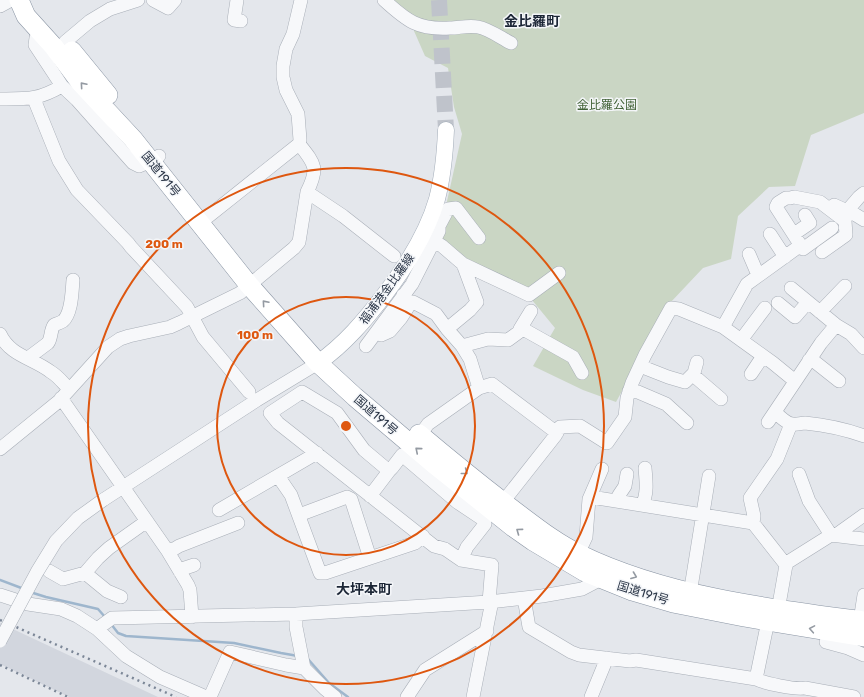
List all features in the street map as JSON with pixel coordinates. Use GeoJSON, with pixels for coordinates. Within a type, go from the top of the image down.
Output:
{"type":"FeatureCollection","features":[{"type":"Feature","properties":{"kind":"highway","name":"国道191号"},"geometry":{"type":"LineString","coordinates":[[19,0],[26,16],[54,47],[80,82],[133,139],[155,159]]}},
{"type":"Feature","properties":{"kind":"highway","name":"国道191号"},"geometry":{"type":"LineString","coordinates":[[23,0],[37,8],[155,159],[254,281],[306,332],[324,359],[361,402],[462,496],[566,561],[604,573]]}},
{"type":"Feature","properties":{"kind":"highway","name":"国道191号"},"geometry":{"type":"LineString","coordinates":[[324,359],[359,384],[503,502],[544,533],[578,554],[604,573],[639,593],[689,599],[774,617],[863,626]]}},
{"type":"Feature","properties":{"kind":"highway","name":"国道191号"},"geometry":{"type":"LineString","coordinates":[[774,617],[835,640],[863,626]]}},
{"type":"Feature","properties":{"kind":"main road","name":"福浦港金比羅線"},"geometry":{"type":"LineString","coordinates":[[324,359],[387,308],[403,270],[419,243],[433,212],[441,183],[446,130]]}},
{"type":"Feature","properties":{"kind":"street"},"geometry":{"type":"LineString","coordinates":[[0,6],[10,0]]}},
{"type":"Feature","properties":{"kind":"street"},"geometry":{"type":"LineString","coordinates":[[65,42],[90,21],[110,9],[138,0]]}},
{"type":"Feature","properties":{"kind":"street"},"geometry":{"type":"LineString","coordinates":[[152,0],[168,8],[176,0]]}},
{"type":"Feature","properties":{"kind":"street"},"geometry":{"type":"LineString","coordinates":[[237,0],[234,20],[241,21]]}},
{"type":"Feature","properties":{"kind":"street"},"geometry":{"type":"LineString","coordinates":[[204,220],[299,144],[298,114],[286,90],[283,77],[283,66],[286,48],[293,34],[301,0]]}},
{"type":"Feature","properties":{"kind":"street"},"geometry":{"type":"LineString","coordinates":[[384,0],[410,21],[421,26],[439,29],[470,26],[479,27],[511,43]]}},
{"type":"Feature","properties":{"kind":"street"},"geometry":{"type":"LineString","coordinates":[[36,38],[35,45],[62,86],[83,106],[133,163],[139,166],[155,159]]}},
{"type":"Feature","properties":{"kind":"street"},"geometry":{"type":"LineString","coordinates":[[0,99],[34,99],[50,93],[62,86]]}},
{"type":"Feature","properties":{"kind":"street"},"geometry":{"type":"LineString","coordinates":[[34,99],[59,162],[77,190],[186,307],[193,316],[203,337],[249,392]]}},
{"type":"Feature","properties":{"kind":"street"},"geometry":{"type":"LineString","coordinates":[[0,450],[65,393],[108,347],[120,339],[170,327],[240,293],[299,242],[307,192],[314,178],[314,165],[299,144]]}},
{"type":"Feature","properties":{"kind":"street"},"geometry":{"type":"LineString","coordinates":[[307,192],[343,216],[394,256]]}},
{"type":"Feature","properties":{"kind":"street"},"geometry":{"type":"LineString","coordinates":[[847,212],[859,197],[864,194]]}},
{"type":"Feature","properties":{"kind":"street"},"geometry":{"type":"LineString","coordinates":[[832,228],[803,249],[776,207],[778,203],[786,198],[794,197],[823,200],[864,220]]}},
{"type":"Feature","properties":{"kind":"street"},"geometry":{"type":"LineString","coordinates":[[822,252],[846,235],[846,222],[823,200]]}},
{"type":"Feature","properties":{"kind":"street"},"geometry":{"type":"LineString","coordinates":[[381,335],[390,331],[408,307],[406,298],[439,231],[439,226],[448,209],[456,208],[478,238]]}},
{"type":"Feature","properties":{"kind":"street"},"geometry":{"type":"LineString","coordinates":[[723,327],[747,284],[785,257],[798,240],[810,223],[805,215]]}},
{"type":"Feature","properties":{"kind":"street"},"geometry":{"type":"LineString","coordinates":[[770,234],[785,257]]}},
{"type":"Feature","properties":{"kind":"street"},"geometry":{"type":"LineString","coordinates":[[434,241],[463,264],[529,295],[559,273]]}},
{"type":"Feature","properties":{"kind":"street"},"geometry":{"type":"LineString","coordinates":[[749,254],[758,275]]}},
{"type":"Feature","properties":{"kind":"street"},"geometry":{"type":"LineString","coordinates":[[447,329],[470,310],[477,302],[463,264]]}},
{"type":"Feature","properties":{"kind":"street"},"geometry":{"type":"LineString","coordinates":[[28,358],[48,343],[54,325],[63,321],[70,306],[73,280]]}},
{"type":"Feature","properties":{"kind":"street"},"geometry":{"type":"LineString","coordinates":[[820,312],[845,286]]}},
{"type":"Feature","properties":{"kind":"street"},"geometry":{"type":"LineString","coordinates":[[791,288],[836,325],[851,334],[864,348]]}},
{"type":"Feature","properties":{"kind":"street"},"geometry":{"type":"LineString","coordinates":[[387,308],[394,316],[393,319],[375,341],[367,344],[387,308],[406,298]]}},
{"type":"Feature","properties":{"kind":"street"},"geometry":{"type":"LineString","coordinates":[[406,298],[436,314],[462,346],[470,359],[480,388]]}},
{"type":"Feature","properties":{"kind":"street"},"geometry":{"type":"LineString","coordinates":[[778,303],[795,317],[808,302]]}},
{"type":"Feature","properties":{"kind":"street"},"geometry":{"type":"LineString","coordinates":[[503,502],[557,433],[560,427],[580,426],[607,443],[625,417],[630,391],[640,366],[671,308],[679,309],[723,327],[764,356],[795,381]]}},
{"type":"Feature","properties":{"kind":"street"},"geometry":{"type":"LineString","coordinates":[[741,340],[765,308]]}},
{"type":"Feature","properties":{"kind":"street"},"geometry":{"type":"LineString","coordinates":[[462,346],[488,339],[508,340],[515,336],[531,311]]}},
{"type":"Feature","properties":{"kind":"street"},"geometry":{"type":"LineString","coordinates":[[836,325],[809,360],[772,417],[780,417],[791,424],[803,423],[822,425],[846,430],[864,436]]}},
{"type":"Feature","properties":{"kind":"street"},"geometry":{"type":"LineString","coordinates":[[520,329],[523,329],[572,357],[582,373]]}},
{"type":"Feature","properties":{"kind":"street"},"geometry":{"type":"LineString","coordinates":[[0,334],[3,341],[16,353],[51,371],[123,487],[167,550],[179,570],[190,590],[192,617]]}},
{"type":"Feature","properties":{"kind":"street"},"geometry":{"type":"LineString","coordinates":[[462,346],[474,338],[486,335]]}},
{"type":"Feature","properties":{"kind":"street"},"geometry":{"type":"LineString","coordinates":[[751,374],[764,356]]}},
{"type":"Feature","properties":{"kind":"street"},"geometry":{"type":"LineString","coordinates":[[0,642],[37,572],[56,542],[78,518],[103,500],[257,400],[324,359]]}},
{"type":"Feature","properties":{"kind":"street"},"geometry":{"type":"LineString","coordinates":[[809,360],[828,365],[839,381]]}},
{"type":"Feature","properties":{"kind":"street"},"geometry":{"type":"LineString","coordinates":[[640,366],[685,382],[695,369],[721,399]]}},
{"type":"Feature","properties":{"kind":"street"},"geometry":{"type":"LineString","coordinates":[[420,435],[428,424],[480,388],[492,384],[557,433]]}},
{"type":"Feature","properties":{"kind":"street"},"geometry":{"type":"LineString","coordinates":[[630,391],[638,392],[666,404],[687,423]]}},
{"type":"Feature","properties":{"kind":"street"},"geometry":{"type":"LineString","coordinates":[[389,470],[360,446],[337,413],[302,392],[270,414],[278,423],[434,546],[445,549],[461,560],[492,565],[487,631],[473,697]]}},
{"type":"Feature","properties":{"kind":"street"},"geometry":{"type":"LineString","coordinates":[[753,523],[754,516],[750,498],[778,459],[791,424]]}},
{"type":"Feature","properties":{"kind":"street"},"geometry":{"type":"LineString","coordinates":[[218,510],[278,476],[313,450]]}},
{"type":"Feature","properties":{"kind":"street"},"geometry":{"type":"LineString","coordinates":[[261,477],[304,453],[313,450]]}},
{"type":"Feature","properties":{"kind":"street"},"geometry":{"type":"LineString","coordinates":[[370,496],[402,455],[462,496],[486,524],[468,547],[461,560]]}},
{"type":"Feature","properties":{"kind":"street"},"geometry":{"type":"LineString","coordinates":[[642,506],[645,500],[645,468]]}},
{"type":"Feature","properties":{"kind":"street"},"geometry":{"type":"LineString","coordinates":[[578,554],[586,536],[589,499],[602,469]]}},
{"type":"Feature","properties":{"kind":"street"},"geometry":{"type":"LineString","coordinates":[[617,501],[625,486],[627,474]]}},
{"type":"Feature","properties":{"kind":"street"},"geometry":{"type":"LineString","coordinates":[[799,474],[809,501],[834,535],[864,538]]}},
{"type":"Feature","properties":{"kind":"street"},"geometry":{"type":"LineString","coordinates":[[278,476],[291,494],[320,573],[325,573],[415,543],[423,536]]}},
{"type":"Feature","properties":{"kind":"street"},"geometry":{"type":"LineString","coordinates":[[689,599],[708,476]]}},
{"type":"Feature","properties":{"kind":"street"},"geometry":{"type":"LineString","coordinates":[[591,496],[642,506],[703,514],[753,523],[786,565]]}},
{"type":"Feature","properties":{"kind":"street"},"geometry":{"type":"LineString","coordinates":[[299,515],[347,497],[351,499],[370,558]]}},
{"type":"Feature","properties":{"kind":"street"},"geometry":{"type":"LineString","coordinates":[[756,679],[774,617],[786,565],[788,562],[834,535],[864,515]]}},
{"type":"Feature","properties":{"kind":"street"},"geometry":{"type":"LineString","coordinates":[[49,571],[63,579],[85,573],[109,548],[147,521]]}},
{"type":"Feature","properties":{"kind":"street"},"geometry":{"type":"LineString","coordinates":[[167,550],[174,549],[238,523]]}},
{"type":"Feature","properties":{"kind":"street"},"geometry":{"type":"LineString","coordinates":[[179,570],[194,565]]}},
{"type":"Feature","properties":{"kind":"street"},"geometry":{"type":"LineString","coordinates":[[85,573],[107,591],[121,597]]}},
{"type":"Feature","properties":{"kind":"street"},"geometry":{"type":"LineString","coordinates":[[0,595],[28,604],[61,610],[104,624],[192,617],[296,614],[524,598],[582,589],[604,573]]}},
{"type":"Feature","properties":{"kind":"street"},"geometry":{"type":"LineString","coordinates":[[863,626],[864,595]]}},
{"type":"Feature","properties":{"kind":"street"},"geometry":{"type":"LineString","coordinates":[[524,598],[529,627],[571,652],[576,652],[579,655],[630,661],[636,660],[756,679],[800,689],[805,688],[817,694],[854,697]]}},
{"type":"Feature","properties":{"kind":"street"},"geometry":{"type":"LineString","coordinates":[[296,614],[296,627],[303,660],[325,689],[335,697]]}},
{"type":"Feature","properties":{"kind":"street"},"geometry":{"type":"LineString","coordinates":[[104,624],[126,656],[160,677],[206,697]]}},
{"type":"Feature","properties":{"kind":"street"},"geometry":{"type":"LineString","coordinates":[[407,697],[425,670],[487,631]]}},
{"type":"Feature","properties":{"kind":"street"},"geometry":{"type":"LineString","coordinates":[[835,640],[864,655]]}},
{"type":"Feature","properties":{"kind":"street"},"geometry":{"type":"LineString","coordinates":[[210,697],[230,652],[286,666],[303,660]]}},
{"type":"Feature","properties":{"kind":"street"},"geometry":{"type":"LineString","coordinates":[[591,697],[607,658]]}},
{"type":"Feature","properties":{"kind":"shaded area"},"geometry":{"type":"Polygon","coordinates":[[[0,623],[158,697],[69,697],[0,664],[0,623]]]}},
{"type":"Feature","properties":{"kind":"green space","name":"金比羅公園"},"geometry":{"type":"Polygon","coordinates":[[[390,0],[864,0],[864,113],[811,135],[795,186],[769,187],[738,216],[731,259],[703,268],[670,303],[616,402],[583,390],[533,366],[555,328],[532,300],[463,259],[439,237],[462,134],[454,107],[448,68],[425,56],[414,31],[414,19],[390,0]]]}},
{"type":"Feature","properties":{"kind":"waterway"},"geometry":{"type":"LineString","coordinates":[[0,580],[24,589]]}},
{"type":"Feature","properties":{"kind":"waterway"},"geometry":{"type":"LineString","coordinates":[[30,592],[98,609],[105,617]]}},
{"type":"Feature","properties":{"kind":"waterway"},"geometry":{"type":"LineString","coordinates":[[111,624],[118,633],[126,636],[234,643],[298,656]]}},
{"type":"Feature","properties":{"kind":"waterway"},"geometry":{"type":"LineString","coordinates":[[308,659],[329,683],[348,697]]}},
{"type":"Feature","properties":{"kind":"tunnel"},"geometry":{"type":"LineString","coordinates":[[439,0],[446,130]]}},
{"type":"Feature","properties":{"kind":"railway"},"geometry":{"type":"LineString","coordinates":[[0,620],[176,697]]}},
{"type":"Feature","properties":{"kind":"railway"},"geometry":{"type":"LineString","coordinates":[[0,665],[68,697]]}},
{"type":"Feature","properties":{"kind":"district","name":"金比羅町"},"geometry":{"type":"Point","coordinates":[532,21]}},
{"type":"Feature","properties":{"kind":"district","name":"大坪本町"},"geometry":{"type":"Point","coordinates":[364,589]}}]}
